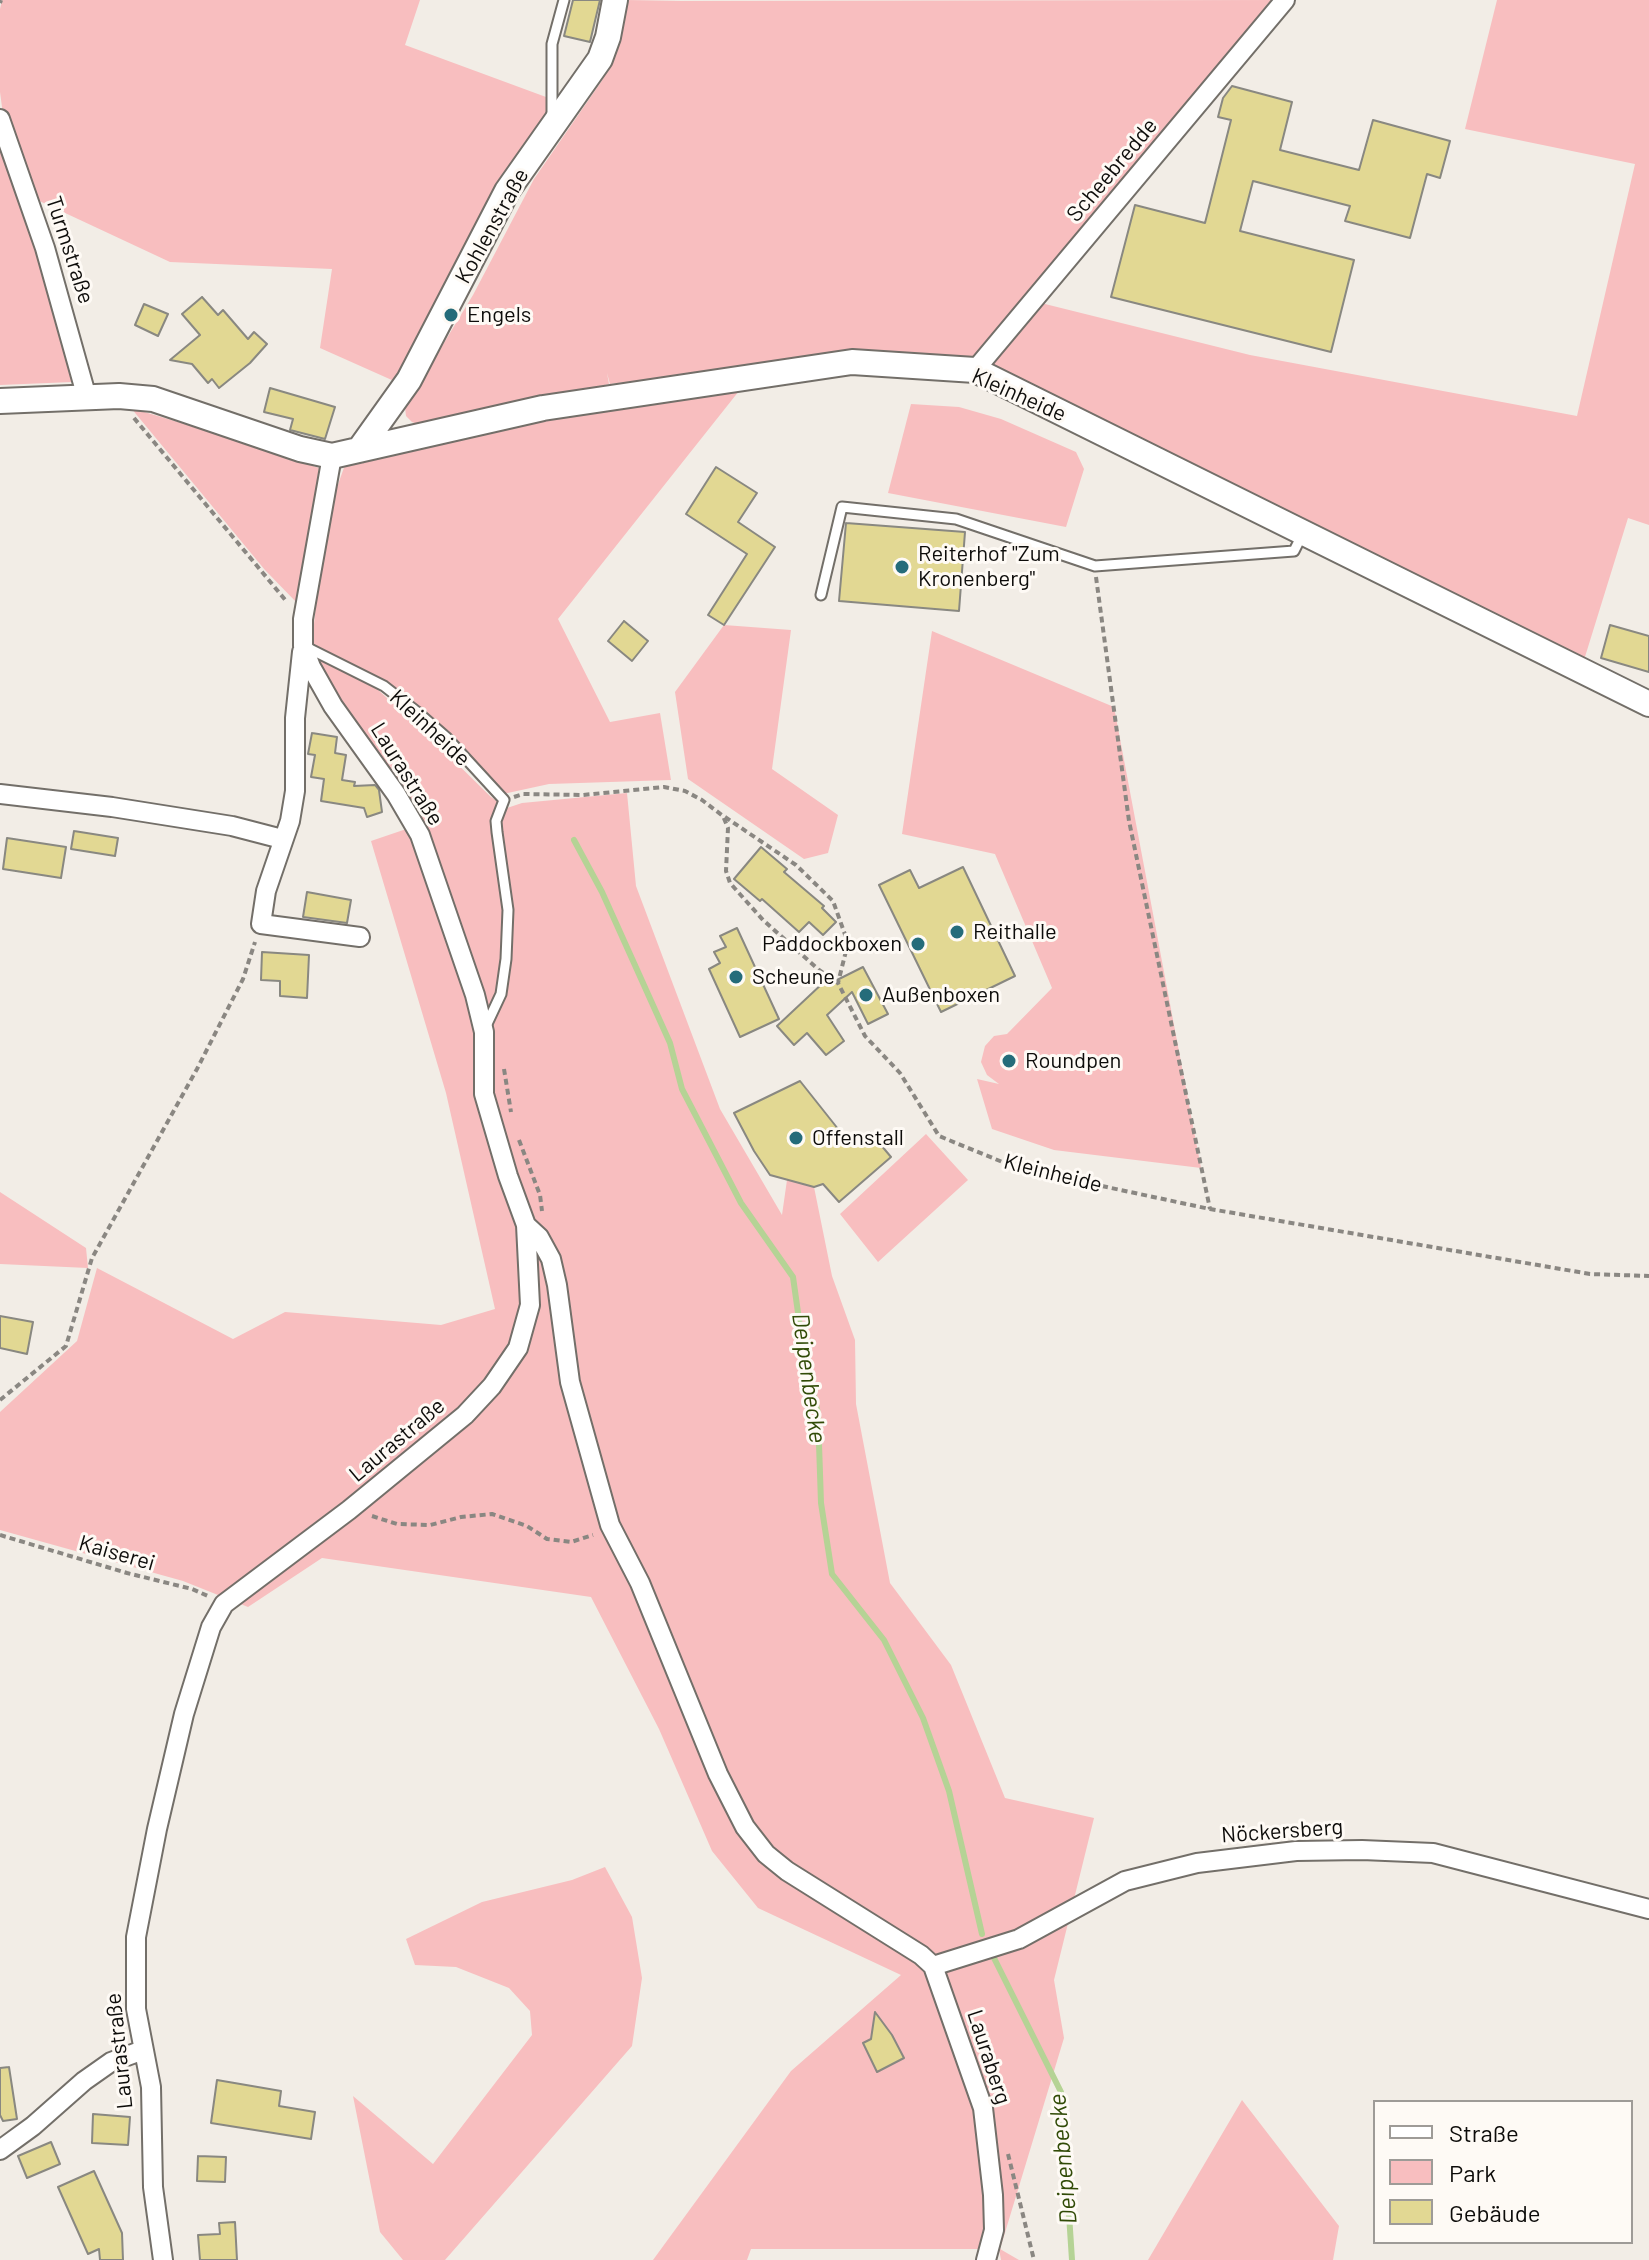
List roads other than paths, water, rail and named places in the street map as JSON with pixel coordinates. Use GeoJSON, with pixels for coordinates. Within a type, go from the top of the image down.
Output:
{"type":"FeatureCollection","features":[{"type":"Feature","properties":{"kind":"street","name":"Kohlenstraße"},"geometry":{"type":"LineString","coordinates":[[359,450],[409,380],[507,191],[600,59],[615,0]]}},
{"type":"Feature","properties":{"kind":"street","name":"Scheebredde"},"geometry":{"type":"LineString","coordinates":[[975,370],[1285,0]]}},
{"type":"Feature","properties":{"kind":"street","name":"Turmstraße"},"geometry":{"type":"LineString","coordinates":[[0,119],[45,248],[87,398]]}},
{"type":"Feature","properties":{"kind":"street","name":"Kleinheide"},"geometry":{"type":"LineString","coordinates":[[332,456],[543,408],[852,362],[975,370],[1649,704]]}},
{"type":"Feature","properties":{"kind":"street"},"geometry":{"type":"LineString","coordinates":[[0,401],[135,396],[171,403],[300,449],[332,456]]}},
{"type":"Feature","properties":{"kind":"street","name":"Laurastraße"},"geometry":{"type":"LineString","coordinates":[[332,456],[303,619],[295,718],[295,791],[290,821],[266,891],[261,924],[360,937]]}},
{"type":"Feature","properties":{"kind":"street","name":"Laurastraße"},"geometry":{"type":"LineString","coordinates":[[163,2260],[153,2187],[151,2087],[136,2009],[136,1937],[184,1714],[211,1627],[224,1604],[358,1503],[465,1415],[492,1386],[518,1348],[530,1305],[533,1231],[508,1176],[484,1094],[484,1032],[475,995],[420,835],[396,794],[333,706],[303,646]]}},
{"type":"Feature","properties":{"kind":"street"},"geometry":{"type":"LineString","coordinates":[[0,794],[232,826],[282,839]]}},
{"type":"Feature","properties":{"kind":"street"},"geometry":{"type":"LineString","coordinates":[[533,1231],[551,1259],[570,1382],[610,1525],[640,1583],[718,1774],[745,1827],[766,1854],[787,1871],[921,1955],[933,1966]]}},
{"type":"Feature","properties":{"kind":"street","name":"Nöckersberg"},"geometry":{"type":"LineString","coordinates":[[933,1966],[1019,1939],[1125,1881],[1197,1863],[1296,1851],[1433,1853],[1649,1909]]}},
{"type":"Feature","properties":{"kind":"street","name":"Lauraberg"},"geometry":{"type":"LineString","coordinates":[[933,1966],[983,2108],[994,2230],[986,2260]]}},
{"type":"Feature","properties":{"kind":"street"},"geometry":{"type":"LineString","coordinates":[[0,2150],[102,2068],[143,2050]]}},
{"type":"Feature","properties":{"kind":"lane"},"geometry":{"type":"LineString","coordinates":[[552,129],[552,44],[564,0]]}},
{"type":"Feature","properties":{"kind":"lane"},"geometry":{"type":"LineString","coordinates":[[821,595],[842,507],[956,519],[1095,566],[1294,551],[1304,532]]}},
{"type":"Feature","properties":{"kind":"lane","name":"Kleinheide"},"geometry":{"type":"LineString","coordinates":[[303,646],[349,666],[384,686],[447,738],[504,800],[496,821],[508,910],[506,959],[501,994],[484,1032]]}},
{"type":"Feature","properties":{"kind":"waterway","name":"Deipenbecke"},"geometry":{"type":"LineString","coordinates":[[574,840],[602,892],[670,1043],[682,1089],[741,1203],[793,1277],[802,1341],[818,1414],[821,1503],[832,1574],[884,1640],[923,1718],[949,1791],[982,1934]]}},
{"type":"Feature","properties":{"kind":"waterway","name":"Deipenbecke"},"geometry":{"type":"LineString","coordinates":[[992,1954],[1061,2092],[1072,2260]]}},
{"type":"Feature","properties":{"kind":"place","name":"Engels"},"geometry":{"type":"Point","coordinates":[451,315]}},
{"type":"Feature","properties":{"kind":"place","name":"Reiterhof \"Zum Kronenberg\""},"geometry":{"type":"Point","coordinates":[902,567]}},
{"type":"Feature","properties":{"kind":"place","name":"Reithalle"},"geometry":{"type":"Point","coordinates":[957,932]}},
{"type":"Feature","properties":{"kind":"place","name":"Paddockboxen"},"geometry":{"type":"Point","coordinates":[918,944]}},
{"type":"Feature","properties":{"kind":"place","name":"Scheune"},"geometry":{"type":"Point","coordinates":[736,977]}},
{"type":"Feature","properties":{"kind":"place","name":"Außenboxen"},"geometry":{"type":"Point","coordinates":[866,995]}},
{"type":"Feature","properties":{"kind":"place","name":"Roundpen"},"geometry":{"type":"Point","coordinates":[1009,1061]}},
{"type":"Feature","properties":{"kind":"place","name":"Offenstall"},"geometry":{"type":"Point","coordinates":[796,1138]}}]}
